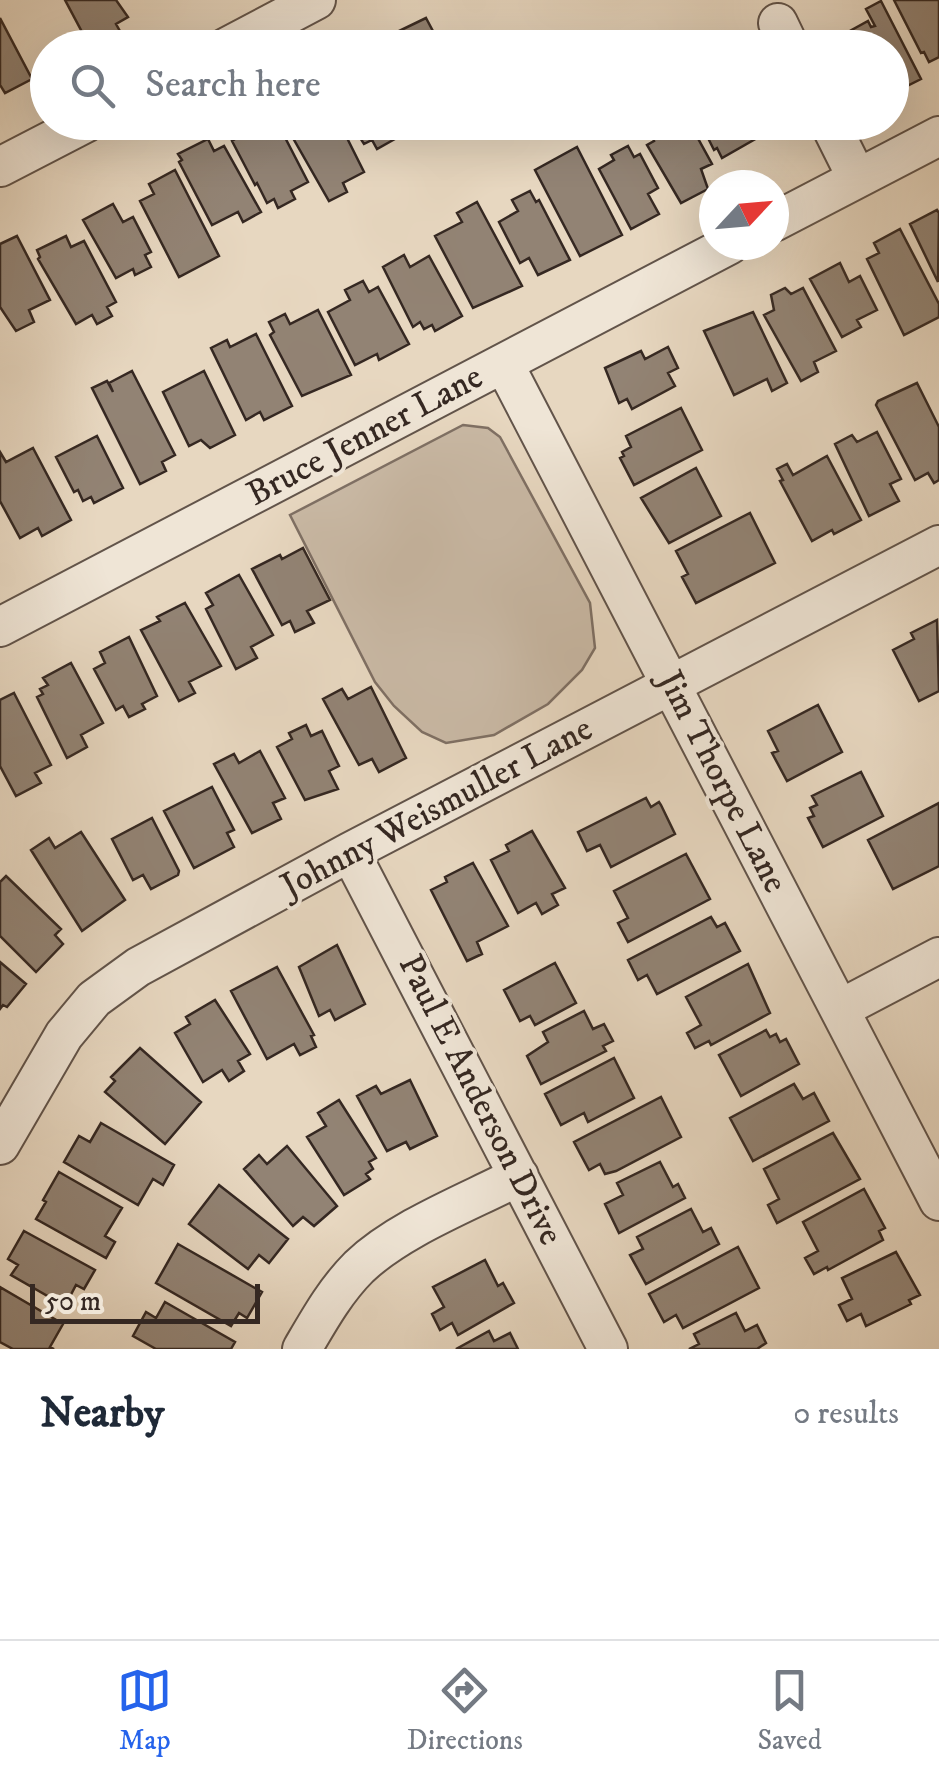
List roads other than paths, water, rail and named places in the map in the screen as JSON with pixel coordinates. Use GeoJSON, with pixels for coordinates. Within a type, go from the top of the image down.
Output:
{"type":"FeatureCollection","features":[{"type":"Feature","properties":{"kind":"street"},"geometry":{"type":"LineString","coordinates":[[258,30],[316,0]]}},
{"type":"Feature","properties":{"kind":"street"},"geometry":{"type":"LineString","coordinates":[[789,214],[939,136]]}},
{"type":"Feature","properties":{"kind":"street"},"geometry":{"type":"LineString","coordinates":[[0,167],[52,140]]}},
{"type":"Feature","properties":{"kind":"street"},"geometry":{"type":"LineString","coordinates":[[837,140],[857,178]]}},
{"type":"Feature","properties":{"kind":"street","name":"Bruce Jenner Lane"},"geometry":{"type":"LineString","coordinates":[[0,626],[701,260]]}},
{"type":"Feature","properties":{"kind":"street","name":"Jim Thorpe Lane"},"geometry":{"type":"LineString","coordinates":[[504,364],[939,1200]]}},
{"type":"Feature","properties":{"kind":"street","name":"Johnny Weismuller Lane"},"geometry":{"type":"LineString","coordinates":[[0,1145],[64,1035],[94,999],[138,967],[939,545]]}},
{"type":"Feature","properties":{"kind":"street","name":"Paul E Anderson Drive"},"geometry":{"type":"LineString","coordinates":[[350,852],[608,1349]]}},
{"type":"Feature","properties":{"kind":"street"},"geometry":{"type":"LineString","coordinates":[[840,1009],[939,957]]}},
{"type":"Feature","properties":{"kind":"street"},"geometry":{"type":"LineString","coordinates":[[302,1349],[334,1295],[360,1266],[392,1242],[519,1176]]}}]}
